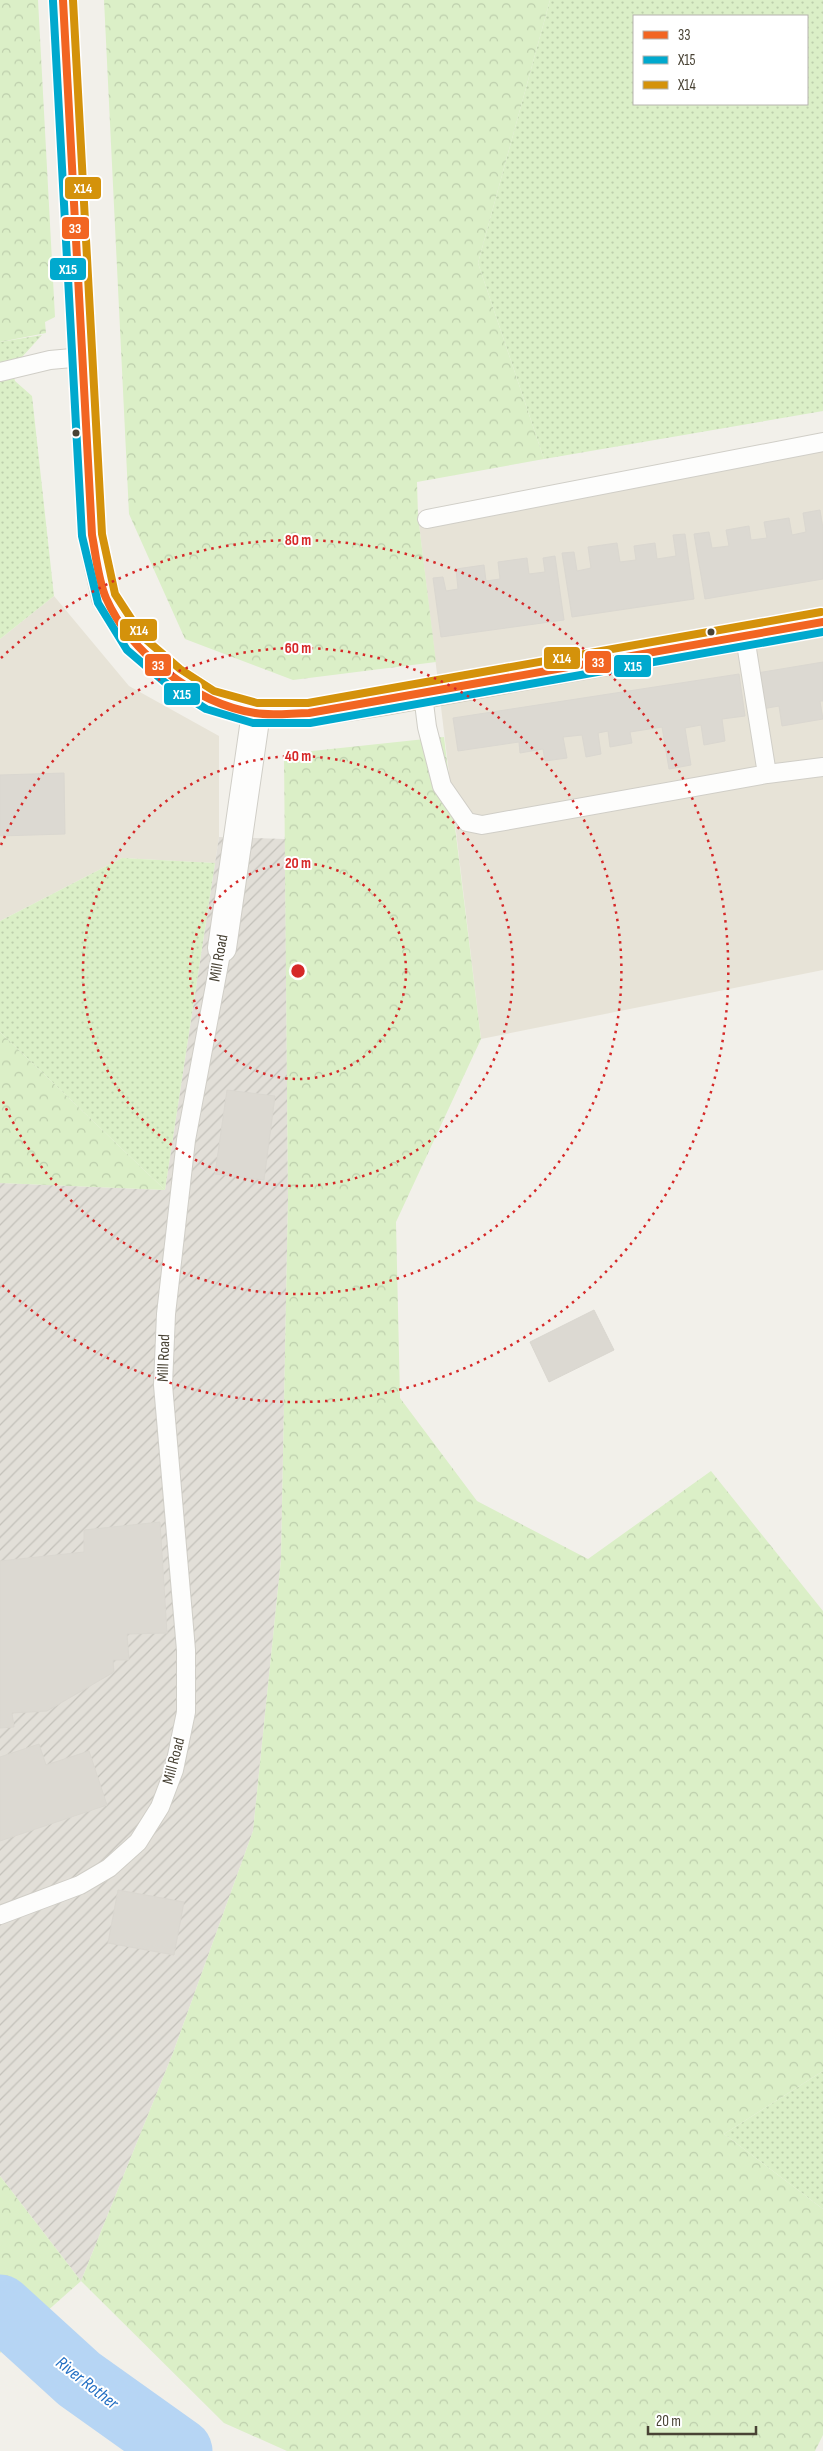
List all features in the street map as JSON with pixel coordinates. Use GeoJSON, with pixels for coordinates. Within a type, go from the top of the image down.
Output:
{"type":"FeatureCollection","features":[{"type":"Feature","properties":{"kind":"main road"},"geometry":{"type":"LineString","coordinates":[[62,0],[92,535],[106,598],[135,644],[174,677],[210,700],[256,713],[309,713],[423,695],[823,622]]}},
{"type":"Feature","properties":{"kind":"street","name":"Mill Road"},"geometry":{"type":"LineString","coordinates":[[222,948],[256,713]]}},
{"type":"Feature","properties":{"kind":"lane"},"geometry":{"type":"LineString","coordinates":[[0,372],[50,360],[83,357]]}},
{"type":"Feature","properties":{"kind":"lane"},"geometry":{"type":"LineString","coordinates":[[427,519],[823,442]]}},
{"type":"Feature","properties":{"kind":"lane"},"geometry":{"type":"LineString","coordinates":[[745,637],[767,774]]}},
{"type":"Feature","properties":{"kind":"lane"},"geometry":{"type":"LineString","coordinates":[[423,695],[427,726],[442,786],[467,822],[482,826],[767,774],[823,767]]}},
{"type":"Feature","properties":{"kind":"lane","name":"Mill Road"},"geometry":{"type":"LineString","coordinates":[[0,1915],[80,1885],[109,1868],[138,1842],[160,1807],[174,1770],[186,1712],[186,1650],[163,1385],[166,1314],[186,1140],[222,948]]}},
{"type":"Feature","properties":{"kind":"shaded area"},"geometry":{"type":"Polygon","coordinates":[[[823,450],[823,970],[481,1039],[418,516],[823,450]]]}},
{"type":"Feature","properties":{"kind":"shaded area"},"geometry":{"type":"Polygon","coordinates":[[[54,596],[129,686],[219,736],[219,837],[215,863],[122,858],[0,921],[0,639],[54,596]]]}},
{"type":"Feature","properties":{"kind":"shaded area"},"geometry":{"type":"Polygon","coordinates":[[[219,837],[285,839],[288,1198],[281,1559],[253,1831],[173,2053],[81,2281],[0,2176],[0,1183],[165,1190],[219,837]]]}},
{"type":"Feature","properties":{"kind":"green space"},"geometry":{"type":"Polygon","coordinates":[[[0,0],[38,0],[55,317],[45,322],[46,333],[0,342],[0,0]]]}},
{"type":"Feature","properties":{"kind":"green space"},"geometry":{"type":"Polygon","coordinates":[[[104,0],[550,0],[478,263],[544,459],[417,482],[418,516],[436,662],[293,680],[185,639],[129,514],[104,0]]]}},
{"type":"Feature","properties":{"kind":"green space"},"geometry":{"type":"Polygon","coordinates":[[[550,0],[823,0],[823,411],[544,459],[478,263],[550,0]]]}},
{"type":"Feature","properties":{"kind":"green space"},"geometry":{"type":"Polygon","coordinates":[[[42,335],[12,368],[15,381],[32,396],[54,596],[0,639],[0,342],[42,335]]]}},
{"type":"Feature","properties":{"kind":"green space"},"geometry":{"type":"Polygon","coordinates":[[[444,737],[481,1039],[396,1222],[400,1398],[477,1501],[588,1559],[711,1471],[823,1611],[823,2071],[724,2134],[823,2209],[823,2435],[815,2451],[287,2451],[224,2423],[81,2281],[173,2053],[253,1831],[281,1559],[288,1198],[284,754],[444,737]]]}},
{"type":"Feature","properties":{"kind":"green space"},"geometry":{"type":"Polygon","coordinates":[[[122,858],[215,863],[165,1190],[0,1032],[0,921],[122,858]]]}},
{"type":"Feature","properties":{"kind":"green space"},"geometry":{"type":"Polygon","coordinates":[[[0,1032],[165,1190],[0,1183],[0,1032]]]}},
{"type":"Feature","properties":{"kind":"green space"},"geometry":{"type":"Polygon","coordinates":[[[823,2071],[823,2209],[724,2134],[823,2071]]]}},
{"type":"Feature","properties":{"kind":"green space"},"geometry":{"type":"Polygon","coordinates":[[[0,2176],[81,2281],[0,2353],[0,2176]]]}},
{"type":"Feature","properties":{"kind":"building"},"geometry":{"type":"Polygon","coordinates":[[[820,510],[823,528],[823,579],[705,599],[694,534],[709,532],[712,548],[729,546],[726,530],[749,526],[751,540],[767,538],[764,522],[789,518],[792,535],[806,532],[803,513],[820,510]]]}},
{"type":"Feature","properties":{"kind":"building"},"geometry":{"type":"Polygon","coordinates":[[[685,534],[694,599],[572,617],[562,553],[574,552],[577,571],[591,568],[588,547],[617,543],[620,562],[636,560],[634,546],[655,543],[657,559],[676,556],[673,535],[685,534]]]}},
{"type":"Feature","properties":{"kind":"building"},"geometry":{"type":"Polygon","coordinates":[[[555,556],[564,620],[441,637],[433,578],[443,577],[446,591],[458,589],[456,569],[484,565],[486,581],[500,579],[498,562],[527,558],[529,574],[545,572],[543,558],[555,556]]]}},
{"type":"Feature","properties":{"kind":"building"},"geometry":{"type":"Polygon","coordinates":[[[823,662],[823,701],[820,701],[823,719],[782,726],[779,706],[762,709],[757,673],[823,662]]]}},
{"type":"Feature","properties":{"kind":"building"},"geometry":{"type":"Polygon","coordinates":[[[739,674],[745,716],[722,719],[725,741],[704,745],[701,725],[685,728],[691,765],[669,769],[662,727],[630,732],[632,743],[610,747],[608,731],[598,733],[601,754],[586,757],[582,735],[563,737],[567,758],[545,761],[543,749],[520,753],[519,742],[458,751],[453,718],[739,674]]]}},
{"type":"Feature","properties":{"kind":"building"},"geometry":{"type":"Polygon","coordinates":[[[64,773],[65,834],[0,836],[0,775],[64,773]]]}},
{"type":"Feature","properties":{"kind":"building"},"geometry":{"type":"Polygon","coordinates":[[[227,1090],[275,1096],[264,1180],[215,1174],[227,1090]]]}},
{"type":"Feature","properties":{"kind":"building"},"geometry":{"type":"Polygon","coordinates":[[[594,1310],[614,1350],[549,1382],[530,1342],[594,1310]]]}},
{"type":"Feature","properties":{"kind":"building"},"geometry":{"type":"Polygon","coordinates":[[[160,1522],[167,1633],[127,1634],[129,1660],[113,1660],[114,1672],[47,1711],[12,1713],[14,1727],[0,1728],[0,1561],[84,1552],[84,1530],[160,1522]]]}},
{"type":"Feature","properties":{"kind":"building"},"geometry":{"type":"Polygon","coordinates":[[[39,1744],[46,1765],[89,1751],[107,1805],[0,1841],[0,1757],[39,1744]]]}},
{"type":"Feature","properties":{"kind":"building"},"geometry":{"type":"Polygon","coordinates":[[[118,1890],[184,1902],[174,1955],[108,1943],[118,1890]]]}},
{"type":"Feature","properties":{"kind":"waterway","name":"River Rother"},"geometry":{"type":"LineString","coordinates":[[0,2307],[79,2379],[180,2451]]}},
{"type":"Feature","properties":{"kind":"transit line","name":"33"},"geometry":{"type":"LineString","coordinates":[[63,0],[92,535],[101,583],[106,598],[131,638],[167,673],[210,699],[233,708],[262,714],[309,713],[823,622]]}},
{"type":"Feature","properties":{"kind":"transit line","name":"X14"},"geometry":{"type":"LineString","coordinates":[[73,0],[102,534],[115,594],[143,637],[180,669],[214,691],[257,703],[308,703],[821,612]]}},
{"type":"Feature","properties":{"kind":"transit line","name":"X15"},"geometry":{"type":"LineString","coordinates":[[53,1],[82,536],[98,603],[127,650],[168,685],[206,709],[253,723],[310,723],[823,632]]}}]}
